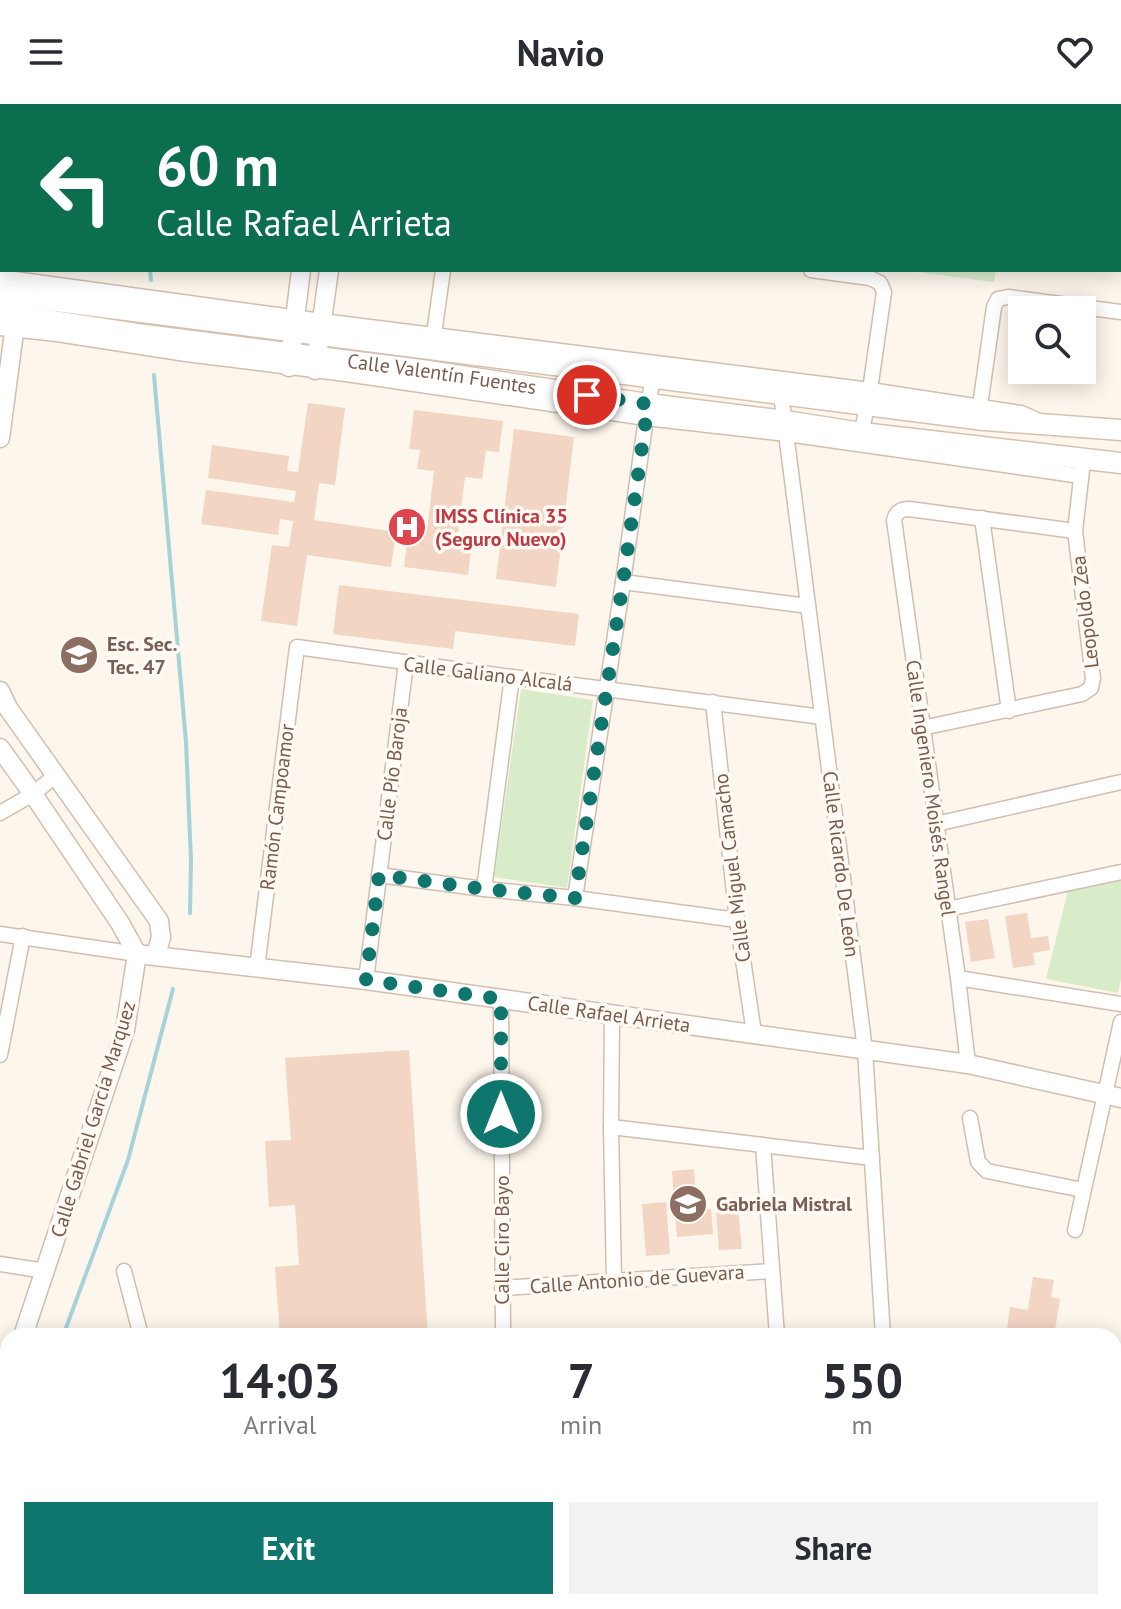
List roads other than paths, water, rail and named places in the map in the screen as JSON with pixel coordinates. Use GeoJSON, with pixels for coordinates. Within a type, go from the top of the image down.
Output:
{"type":"FeatureCollection","features":[{"type":"Feature","properties":{"kind":"main road","name":"Calle Valentín Fuentes"},"geometry":{"type":"LineString","coordinates":[[61,303],[138,341],[316,364],[421,370],[647,411],[1083,467],[1121,463]]}},
{"type":"Feature","properties":{"kind":"main road","name":"Calle Valentín Fuentes"},"geometry":{"type":"LineString","coordinates":[[8,313],[61,303],[140,304],[252,325],[294,324],[552,365],[781,394],[868,398],[984,420],[1121,430]]}},
{"type":"Feature","properties":{"kind":"main road"},"geometry":{"type":"LineString","coordinates":[[526,346],[552,365]]}},
{"type":"Feature","properties":{"kind":"street"},"geometry":{"type":"LineString","coordinates":[[290,360],[301,272]]}},
{"type":"Feature","properties":{"kind":"street"},"geometry":{"type":"LineString","coordinates":[[316,364],[329,272]]}},
{"type":"Feature","properties":{"kind":"street"},"geometry":{"type":"LineString","coordinates":[[434,334],[443,272]]}},
{"type":"Feature","properties":{"kind":"street"},"geometry":{"type":"LineString","coordinates":[[826,272],[870,278],[880,283],[885,296],[860,439]]}},
{"type":"Feature","properties":{"kind":"street"},"geometry":{"type":"LineString","coordinates":[[0,277],[61,303]]}},
{"type":"Feature","properties":{"kind":"street"},"geometry":{"type":"LineString","coordinates":[[980,406],[994,307],[998,299],[1008,297],[1121,312]]}},
{"type":"Feature","properties":{"kind":"street"},"geometry":{"type":"LineString","coordinates":[[0,438],[8,313]]}},
{"type":"Feature","properties":{"kind":"street"},"geometry":{"type":"LineString","coordinates":[[321,328],[434,334],[868,398],[980,406],[1021,413],[1046,425]]}},
{"type":"Feature","properties":{"kind":"street"},"geometry":{"type":"LineString","coordinates":[[575,898],[653,377]]}},
{"type":"Feature","properties":{"kind":"street","name":"Calle Ricardo De León"},"geometry":{"type":"LineString","coordinates":[[781,394],[865,1050],[883,1328]]}},
{"type":"Feature","properties":{"kind":"street","name":"Leopoldo Zea"},"geometry":{"type":"LineString","coordinates":[[922,728],[1082,694],[1093,684],[1075,531],[1083,467]]}},
{"type":"Feature","properties":{"kind":"street","name":"Calle Ingeniero Moisés Rangel"},"geometry":{"type":"LineString","coordinates":[[968,1064],[894,522],[896,513],[909,509],[982,518]]}},
{"type":"Feature","properties":{"kind":"street"},"geometry":{"type":"LineString","coordinates":[[1009,711],[982,518],[1075,531]]}},
{"type":"Feature","properties":{"kind":"street"},"geometry":{"type":"LineString","coordinates":[[623,582],[808,606]]}},
{"type":"Feature","properties":{"kind":"street","name":"Calle Galiano Alcalá"},"geometry":{"type":"LineString","coordinates":[[297,647],[822,717]]}},
{"type":"Feature","properties":{"kind":"street","name":"Ramón Campoamor"},"geometry":{"type":"LineString","coordinates":[[257,968],[297,647]]}},
{"type":"Feature","properties":{"kind":"street","name":"Calle Pío Baroja"},"geometry":{"type":"LineString","coordinates":[[366,980],[406,663]]}},
{"type":"Feature","properties":{"kind":"street"},"geometry":{"type":"LineString","coordinates":[[484,889],[512,677]]}},
{"type":"Feature","properties":{"kind":"street","name":"Calle Gabriel García Marquez"},"geometry":{"type":"LineString","coordinates":[[3,702],[159,921],[161,937],[147,954],[125,1030],[26,1328]]}},
{"type":"Feature","properties":{"kind":"street","name":"Calle Miguel Camacho"},"geometry":{"type":"LineString","coordinates":[[713,702],[737,920],[754,1033]]}},
{"type":"Feature","properties":{"kind":"street"},"geometry":{"type":"LineString","coordinates":[[0,748],[120,923],[147,954]]}},
{"type":"Feature","properties":{"kind":"street"},"geometry":{"type":"LineString","coordinates":[[0,813],[33,794],[56,775]]}},
{"type":"Feature","properties":{"kind":"street"},"geometry":{"type":"LineString","coordinates":[[936,824],[1121,782]]}},
{"type":"Feature","properties":{"kind":"street"},"geometry":{"type":"LineString","coordinates":[[948,909],[1121,872]]}},
{"type":"Feature","properties":{"kind":"street"},"geometry":{"type":"LineString","coordinates":[[379,875],[737,920]]}},
{"type":"Feature","properties":{"kind":"street","name":"Calle Rafael Arrieta"},"geometry":{"type":"LineString","coordinates":[[0,934],[366,980],[968,1064],[1113,1096]]}},
{"type":"Feature","properties":{"kind":"street"},"geometry":{"type":"LineString","coordinates":[[1,1045],[23,936]]}},
{"type":"Feature","properties":{"kind":"street"},"geometry":{"type":"LineString","coordinates":[[958,978],[1121,1004]]}},
{"type":"Feature","properties":{"kind":"street","name":"Calle Ciro Bayo"},"geometry":{"type":"LineString","coordinates":[[501,999],[503,1328]]}},
{"type":"Feature","properties":{"kind":"street"},"geometry":{"type":"LineString","coordinates":[[612,1014],[614,1281]]}},
{"type":"Feature","properties":{"kind":"street"},"geometry":{"type":"LineString","coordinates":[[1075,1230],[1083,1190],[1113,1096],[1121,1022]]}},
{"type":"Feature","properties":{"kind":"street"},"geometry":{"type":"LineString","coordinates":[[970,1118],[978,1162],[987,1171],[1083,1190]]}},
{"type":"Feature","properties":{"kind":"street"},"geometry":{"type":"LineString","coordinates":[[611,1127],[872,1158]]}},
{"type":"Feature","properties":{"kind":"street"},"geometry":{"type":"LineString","coordinates":[[763,1145],[776,1328]]}},
{"type":"Feature","properties":{"kind":"street"},"geometry":{"type":"LineString","coordinates":[[0,1264],[45,1271]]}},
{"type":"Feature","properties":{"kind":"street"},"geometry":{"type":"LineString","coordinates":[[124,1271],[139,1328]]}},
{"type":"Feature","properties":{"kind":"street","name":"Calle Antonio de Guevara"},"geometry":{"type":"LineString","coordinates":[[502,1288],[772,1271]]}},
{"type":"Feature","properties":{"kind":"waterway"},"geometry":{"type":"LineString","coordinates":[[150,272],[151,280]]}},
{"type":"Feature","properties":{"kind":"waterway"},"geometry":{"type":"LineString","coordinates":[[154,375],[186,742],[190,913]]}},
{"type":"Feature","properties":{"kind":"waterway"},"geometry":{"type":"LineString","coordinates":[[66,1328],[128,1160],[173,989]]}},
{"type":"Feature","properties":{"kind":"place","name":"IMSS Clínica 35 (Seguro Nuevo)"},"geometry":{"type":"Point","coordinates":[407,527]}},
{"type":"Feature","properties":{"kind":"place","name":"Esc. Sec. Tec. 47"},"geometry":{"type":"Point","coordinates":[79,655]}},
{"type":"Feature","properties":{"kind":"place","name":"Gabriela Mistral"},"geometry":{"type":"Point","coordinates":[688,1204]}}]}
